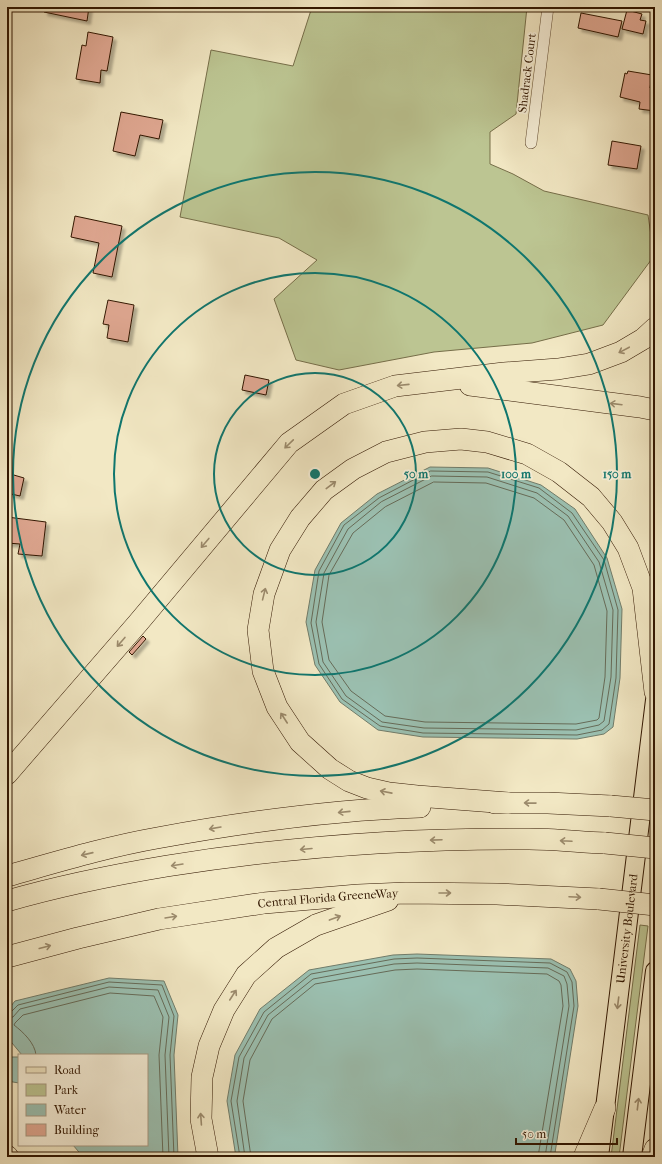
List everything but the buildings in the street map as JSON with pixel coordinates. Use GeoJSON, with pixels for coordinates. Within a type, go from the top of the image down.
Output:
{"type":"FeatureCollection","features":[{"type":"Feature","properties":{"kind":"highway"},"geometry":{"type":"LineString","coordinates":[[7,774],[138,623],[289,443],[344,404],[395,386],[504,373],[558,369],[589,364],[622,352],[643,339],[655,328]]}},
{"type":"Feature","properties":{"kind":"highway"},"geometry":{"type":"LineString","coordinates":[[441,381],[655,410]]}},
{"type":"Feature","properties":{"kind":"highway"},"geometry":{"type":"LineString","coordinates":[[508,803],[390,793],[367,788],[349,781],[330,769],[300,742],[277,707],[263,671],[258,630],[264,594],[280,550],[300,518],[324,490],[353,468],[386,452],[425,442],[461,439],[487,442],[527,454],[559,472],[591,497],[612,522],[628,548],[643,588],[655,692]]}},
{"type":"Feature","properties":{"kind":"highway"},"geometry":{"type":"LineString","coordinates":[[7,876],[70,858],[156,838],[257,821],[388,808],[508,803],[611,806],[655,810]]}},
{"type":"Feature","properties":{"kind":"highway"},"geometry":{"type":"LineString","coordinates":[[7,901],[70,885],[132,872],[198,861],[253,854],[365,844],[440,840],[530,839],[605,843],[655,848]]}},
{"type":"Feature","properties":{"kind":"highway"},"geometry":{"type":"LineString","coordinates":[[208,1157],[201,1119],[202,1077],[209,1046],[224,1010],[246,975],[276,948],[316,925],[406,893]]}},
{"type":"Feature","properties":{"kind":"highway","name":"Central Florida GreeneWay"},"geometry":{"type":"LineString","coordinates":[[7,958],[78,938],[166,917],[264,903],[358,895],[406,893],[497,894],[599,899],[655,905]]}},
{"type":"Feature","properties":{"kind":"highway"},"geometry":{"type":"LineString","coordinates":[[584,1157],[605,1108]]}},
{"type":"Feature","properties":{"kind":"highway"},"geometry":{"type":"LineString","coordinates":[[652,1157],[655,1149]]}},
{"type":"Feature","properties":{"kind":"main road","name":"University Boulevard"},"geometry":{"type":"LineString","coordinates":[[599,1157],[655,700]]}},
{"type":"Feature","properties":{"kind":"main road"},"geometry":{"type":"LineString","coordinates":[[632,1157],[655,970]]}},
{"type":"Feature","properties":{"kind":"street","name":"Shadrack Court"},"geometry":{"type":"LineString","coordinates":[[531,143],[548,7]]}},
{"type":"Feature","properties":{"kind":"green space"},"geometry":{"type":"Polygon","coordinates":[[[312,7],[527,7],[516,114],[490,132],[490,164],[513,174],[544,191],[648,215],[654,256],[603,325],[532,343],[434,352],[339,370],[296,360],[274,299],[317,260],[279,238],[180,217],[211,50],[293,66],[312,7]]]}},
{"type":"Feature","properties":{"kind":"green space"},"geometry":{"type":"Polygon","coordinates":[[[640,925],[648,926],[619,1157],[611,1157],[640,925]]]}},
{"type":"Feature","properties":{"kind":"water"},"geometry":{"type":"Polygon","coordinates":[[[430,467],[488,468],[541,485],[575,509],[607,558],[622,609],[620,678],[613,727],[604,734],[577,739],[423,737],[378,730],[340,702],[315,665],[306,622],[315,570],[341,523],[377,494],[430,467]]]}},
{"type":"Feature","properties":{"kind":"water"},"geometry":{"type":"Polygon","coordinates":[[[417,954],[551,959],[570,969],[576,981],[578,1006],[555,1153],[553,1157],[236,1157],[227,1101],[235,1055],[260,1009],[309,970],[393,955],[417,954]]]}},
{"type":"Feature","properties":{"kind":"water"},"geometry":{"type":"Polygon","coordinates":[[[109,978],[164,981],[178,1015],[174,1055],[178,1157],[83,1157],[74,1146],[148,1146],[148,1054],[21,1054],[7,1037],[7,1011],[15,1001],[109,978]]]}},
{"type":"Feature","properties":{"kind":"water"},"geometry":{"type":"Polygon","coordinates":[[[7,1057],[18,1057],[18,1083],[7,1081],[7,1057]]]}}]}
